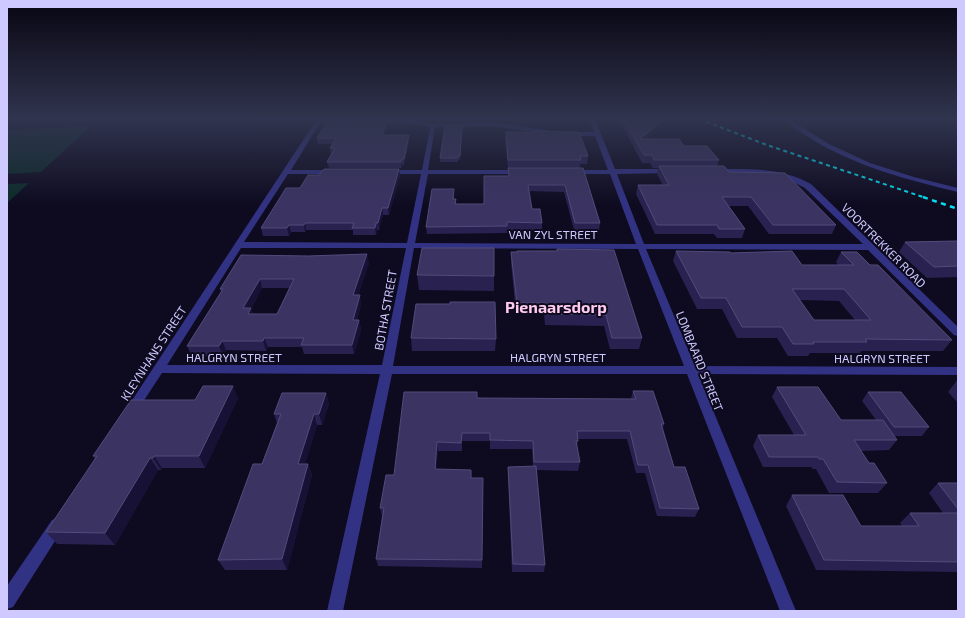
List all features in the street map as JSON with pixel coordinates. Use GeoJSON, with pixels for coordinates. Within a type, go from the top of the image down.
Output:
{"type":"FeatureCollection","features":[{"type":"Feature","properties":{"kind":"street","name":"KLEYNHANS STREET"},"geometry":{"type":"LineString","coordinates":[[123,422],[301,148]]}},
{"type":"Feature","properties":{"kind":"street","name":"BOTHA STREET"},"geometry":{"type":"LineString","coordinates":[[335,611],[387,370],[429,148]]}},
{"type":"Feature","properties":{"kind":"street","name":"LOMBAARD STREET"},"geometry":{"type":"LineString","coordinates":[[602,148],[690,371],[788,611]]}},
{"type":"Feature","properties":{"kind":"street"},"geometry":{"type":"LineString","coordinates":[[830,148],[850,158],[882,170],[958,190]]}},
{"type":"Feature","properties":{"kind":"street"},"geometry":{"type":"LineString","coordinates":[[565,172],[676,171]]}},
{"type":"Feature","properties":{"kind":"street","name":"VOORTREKKER ROAD"},"geometry":{"type":"LineString","coordinates":[[707,171],[763,171],[792,177],[808,186],[958,333]]}},
{"type":"Feature","properties":{"kind":"street"},"geometry":{"type":"LineString","coordinates":[[286,172],[340,172]]}},
{"type":"Feature","properties":{"kind":"street"},"geometry":{"type":"LineString","coordinates":[[378,172],[534,172]]}},
{"type":"Feature","properties":{"kind":"street","name":"VAN ZYL STREET"},"geometry":{"type":"LineString","coordinates":[[238,245],[869,247]]}},
{"type":"Feature","properties":{"kind":"street","name":"HALGRYN STREET"},"geometry":{"type":"LineString","coordinates":[[158,370],[958,371]]}},
{"type":"Feature","properties":{"kind":"street"},"geometry":{"type":"LineString","coordinates":[[7,601],[63,515]]}},
{"type":"Feature","properties":{"kind":"green space"},"geometry":{"type":"Polygon","coordinates":[[[7,148],[67,148],[41,172],[7,174],[7,148]]]}},
{"type":"Feature","properties":{"kind":"green space"},"geometry":{"type":"Polygon","coordinates":[[[29,183],[7,203],[7,184],[29,183]]]}},
{"type":"Feature","properties":{"kind":"building"},"geometry":{"type":"Polygon","coordinates":[[[330,148],[406,148],[404,159],[402,159],[401,162],[327,162],[335,148],[330,148]]]}},
{"type":"Feature","properties":{"kind":"building"},"geometry":{"type":"Polygon","coordinates":[[[442,148],[461,148],[460,156],[457,158],[440,158],[442,148]]]}},
{"type":"Feature","properties":{"kind":"building"},"geometry":{"type":"Polygon","coordinates":[[[507,148],[585,148],[588,156],[580,156],[581,160],[508,160],[507,148]]]}},
{"type":"Feature","properties":{"kind":"building"},"geometry":{"type":"Polygon","coordinates":[[[640,148],[709,148],[719,160],[654,160],[652,155],[644,155],[640,148]]]}},
{"type":"Feature","properties":{"kind":"building"},"geometry":{"type":"Polygon","coordinates":[[[659,166],[724,166],[729,172],[785,173],[836,225],[773,225],[751,197],[722,197],[745,229],[719,229],[717,225],[657,225],[638,185],[669,185],[659,166]]]}},
{"type":"Feature","properties":{"kind":"building"},"geometry":{"type":"Polygon","coordinates":[[[508,168],[583,168],[600,223],[575,223],[565,185],[528,185],[532,209],[540,209],[542,223],[507,222],[507,226],[426,227],[432,189],[454,189],[453,199],[456,199],[455,204],[484,204],[484,176],[509,176],[508,168]]]}},
{"type":"Feature","properties":{"kind":"building"},"geometry":{"type":"Polygon","coordinates":[[[324,169],[399,169],[388,208],[382,208],[375,228],[352,228],[354,223],[305,223],[304,225],[289,225],[287,228],[261,228],[286,188],[300,188],[308,175],[319,175],[324,169]]]}},
{"type":"Feature","properties":{"kind":"building"},"geometry":{"type":"Polygon","coordinates":[[[958,241],[958,266],[934,267],[905,242],[958,241]]]}},
{"type":"Feature","properties":{"kind":"building"},"geometry":{"type":"Polygon","coordinates":[[[422,248],[494,248],[494,276],[417,275],[422,248]]]}},
{"type":"Feature","properties":{"kind":"building"},"geometry":{"type":"Polygon","coordinates":[[[557,249],[614,250],[642,338],[612,338],[606,315],[546,314],[545,303],[517,303],[511,252],[557,251],[557,249]]]}},
{"type":"Feature","properties":{"kind":"building"},"geometry":{"type":"Polygon","coordinates":[[[676,251],[731,253],[792,251],[802,265],[854,265],[841,252],[857,252],[870,265],[878,265],[952,340],[865,339],[867,342],[813,342],[814,344],[793,344],[782,327],[742,327],[726,298],[701,298],[676,251]],[[792,289],[814,320],[871,320],[844,289],[792,289]]]}},
{"type":"Feature","properties":{"kind":"building"},"geometry":{"type":"Polygon","coordinates":[[[367,254],[353,295],[360,295],[353,320],[359,320],[352,345],[301,345],[304,338],[264,338],[263,341],[222,341],[219,346],[187,346],[223,289],[220,289],[241,255],[308,256],[367,254]],[[260,279],[243,308],[251,308],[248,314],[277,314],[294,279],[260,279]]]}},
{"type":"Feature","properties":{"kind":"building"},"geometry":{"type":"Polygon","coordinates":[[[450,302],[495,302],[496,339],[411,338],[416,304],[450,304],[450,302]]]}},
{"type":"Feature","properties":{"kind":"building"},"geometry":{"type":"Polygon","coordinates":[[[203,386],[233,386],[199,456],[154,456],[153,458],[150,458],[105,533],[46,532],[97,456],[93,456],[131,400],[195,400],[203,386]]]}},
{"type":"Feature","properties":{"kind":"building"},"geometry":{"type":"Polygon","coordinates":[[[777,387],[818,387],[841,420],[883,420],[897,440],[854,440],[869,463],[874,463],[887,483],[837,482],[823,459],[819,459],[818,457],[769,457],[758,435],[806,435],[777,387]]]}},
{"type":"Feature","properties":{"kind":"building"},"geometry":{"type":"Polygon","coordinates":[[[633,391],[653,391],[664,424],[661,424],[674,467],[685,467],[699,509],[660,508],[648,465],[638,465],[630,431],[577,431],[578,441],[576,441],[580,462],[534,462],[533,441],[490,440],[490,433],[462,433],[461,443],[437,442],[435,469],[471,470],[471,478],[483,478],[482,560],[376,559],[384,508],[380,508],[386,475],[394,475],[404,392],[477,392],[477,398],[636,399],[633,391]]]}},
{"type":"Feature","properties":{"kind":"building"},"geometry":{"type":"Polygon","coordinates":[[[868,392],[901,392],[929,427],[894,427],[868,392]]]}},
{"type":"Feature","properties":{"kind":"building"},"geometry":{"type":"Polygon","coordinates":[[[282,393],[326,393],[319,414],[314,414],[298,464],[308,464],[282,559],[218,560],[253,464],[262,464],[281,414],[274,414],[282,393]]]}},
{"type":"Feature","properties":{"kind":"building"},"geometry":{"type":"Polygon","coordinates":[[[536,466],[545,565],[513,564],[508,467],[536,466]]]}},
{"type":"Feature","properties":{"kind":"building"},"geometry":{"type":"Polygon","coordinates":[[[938,483],[958,483],[958,509],[938,483]]]}},
{"type":"Feature","properties":{"kind":"building"},"geometry":{"type":"Polygon","coordinates":[[[792,495],[843,495],[861,526],[919,526],[910,513],[958,513],[958,562],[824,560],[792,495]]]}},
{"type":"Feature","properties":{"kind":"railway"},"geometry":{"type":"LineString","coordinates":[[776,148],[923,197]]}},
{"type":"Feature","properties":{"kind":"railway"},"geometry":{"type":"LineString","coordinates":[[923,197],[958,209]]}},
{"type":"Feature","properties":{"kind":"district","name":"Pienaarsdorp"},"geometry":{"type":"Point","coordinates":[556,306]}}]}
